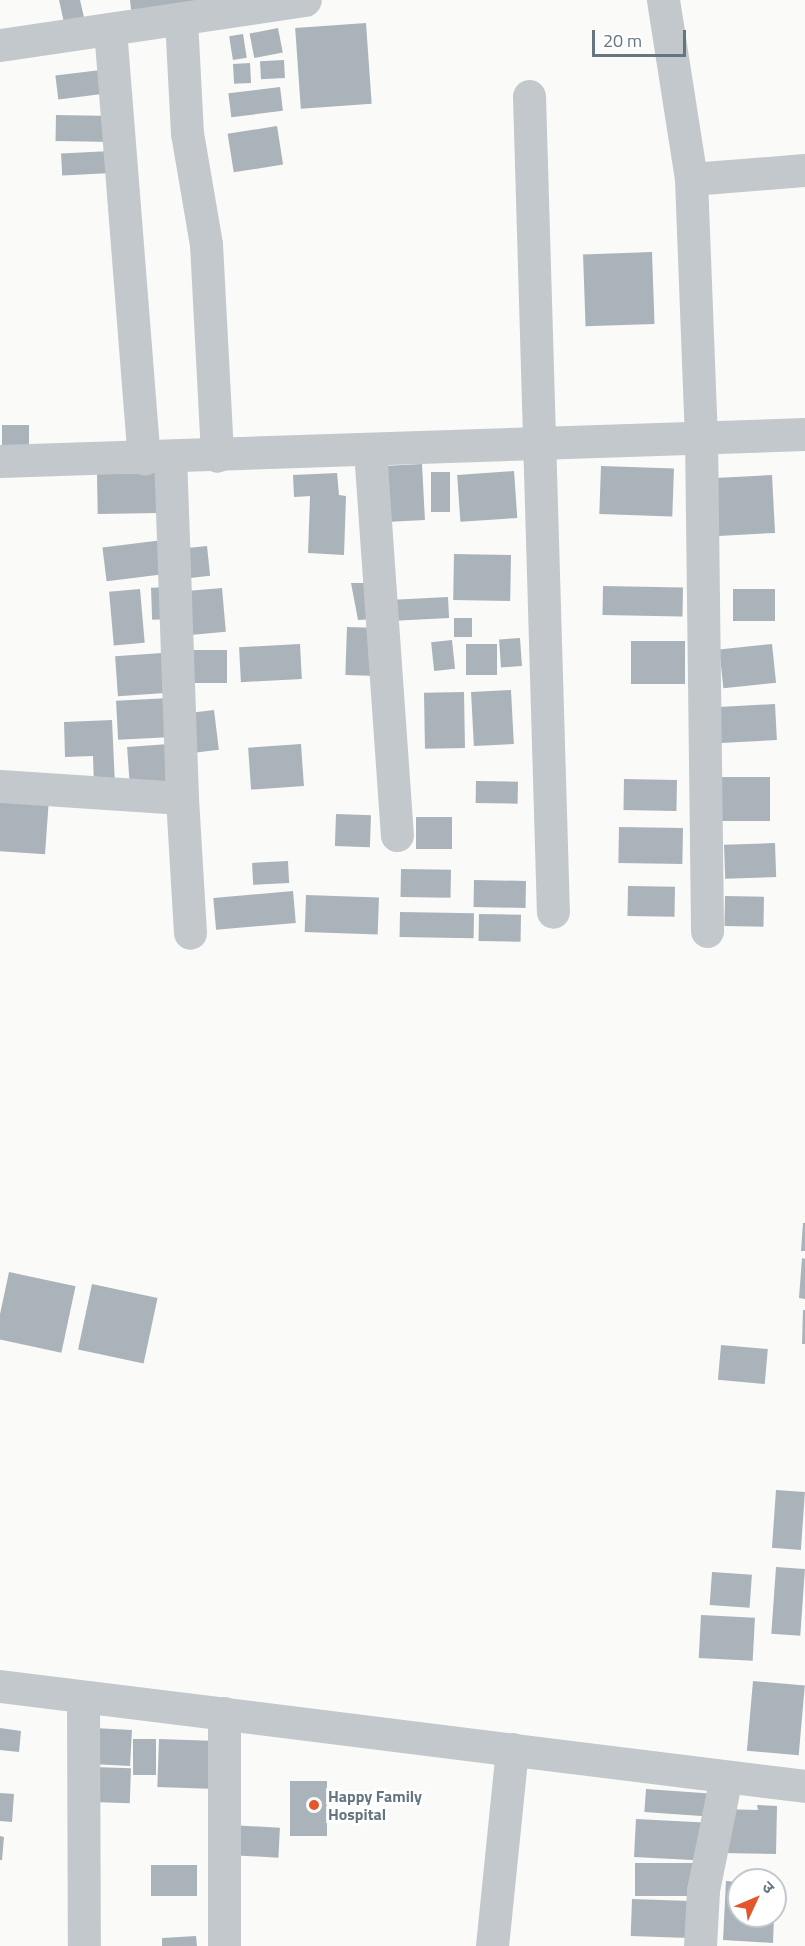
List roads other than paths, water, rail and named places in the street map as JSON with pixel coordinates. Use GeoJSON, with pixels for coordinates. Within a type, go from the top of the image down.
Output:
{"type":"FeatureCollection","features":[{"type":"Feature","properties":{"kind":"street"},"geometry":{"type":"LineString","coordinates":[[0,45],[305,0]]}},
{"type":"Feature","properties":{"kind":"street"},"geometry":{"type":"LineString","coordinates":[[663,0],[691,179],[701,435],[707,931]]}},
{"type":"Feature","properties":{"kind":"street"},"geometry":{"type":"LineString","coordinates":[[181,19],[187,133],[206,244],[217,456]]}},
{"type":"Feature","properties":{"kind":"street"},"geometry":{"type":"LineString","coordinates":[[110,29],[157,459],[190,933]]}},
{"type":"Feature","properties":{"kind":"street"},"geometry":{"type":"LineString","coordinates":[[529,96],[536,443],[553,912]]}},
{"type":"Feature","properties":{"kind":"street"},"geometry":{"type":"LineString","coordinates":[[691,179],[805,170]]}},
{"type":"Feature","properties":{"kind":"street"},"geometry":{"type":"LineString","coordinates":[[0,461],[157,459],[701,435],[805,434]]}},
{"type":"Feature","properties":{"kind":"street"},"geometry":{"type":"LineString","coordinates":[[370,450],[397,835]]}},
{"type":"Feature","properties":{"kind":"street"},"geometry":{"type":"LineString","coordinates":[[0,786],[182,798]]}},
{"type":"Feature","properties":{"kind":"street"},"geometry":{"type":"LineString","coordinates":[[0,1686],[83,1700],[224,1713],[805,1786]]}},
{"type":"Feature","properties":{"kind":"street"},"geometry":{"type":"LineString","coordinates":[[83,1700],[84,1946]]}},
{"type":"Feature","properties":{"kind":"street"},"geometry":{"type":"LineString","coordinates":[[224,1713],[224,1946]]}},
{"type":"Feature","properties":{"kind":"street"},"geometry":{"type":"LineString","coordinates":[[492,1946],[512,1749]]}},
{"type":"Feature","properties":{"kind":"street"},"geometry":{"type":"LineString","coordinates":[[700,1946],[703,1890],[726,1777]]}},
{"type":"Feature","properties":{"kind":"place","name":"Happy Family Hospital"},"geometry":{"type":"Point","coordinates":[314,1805]}}]}
